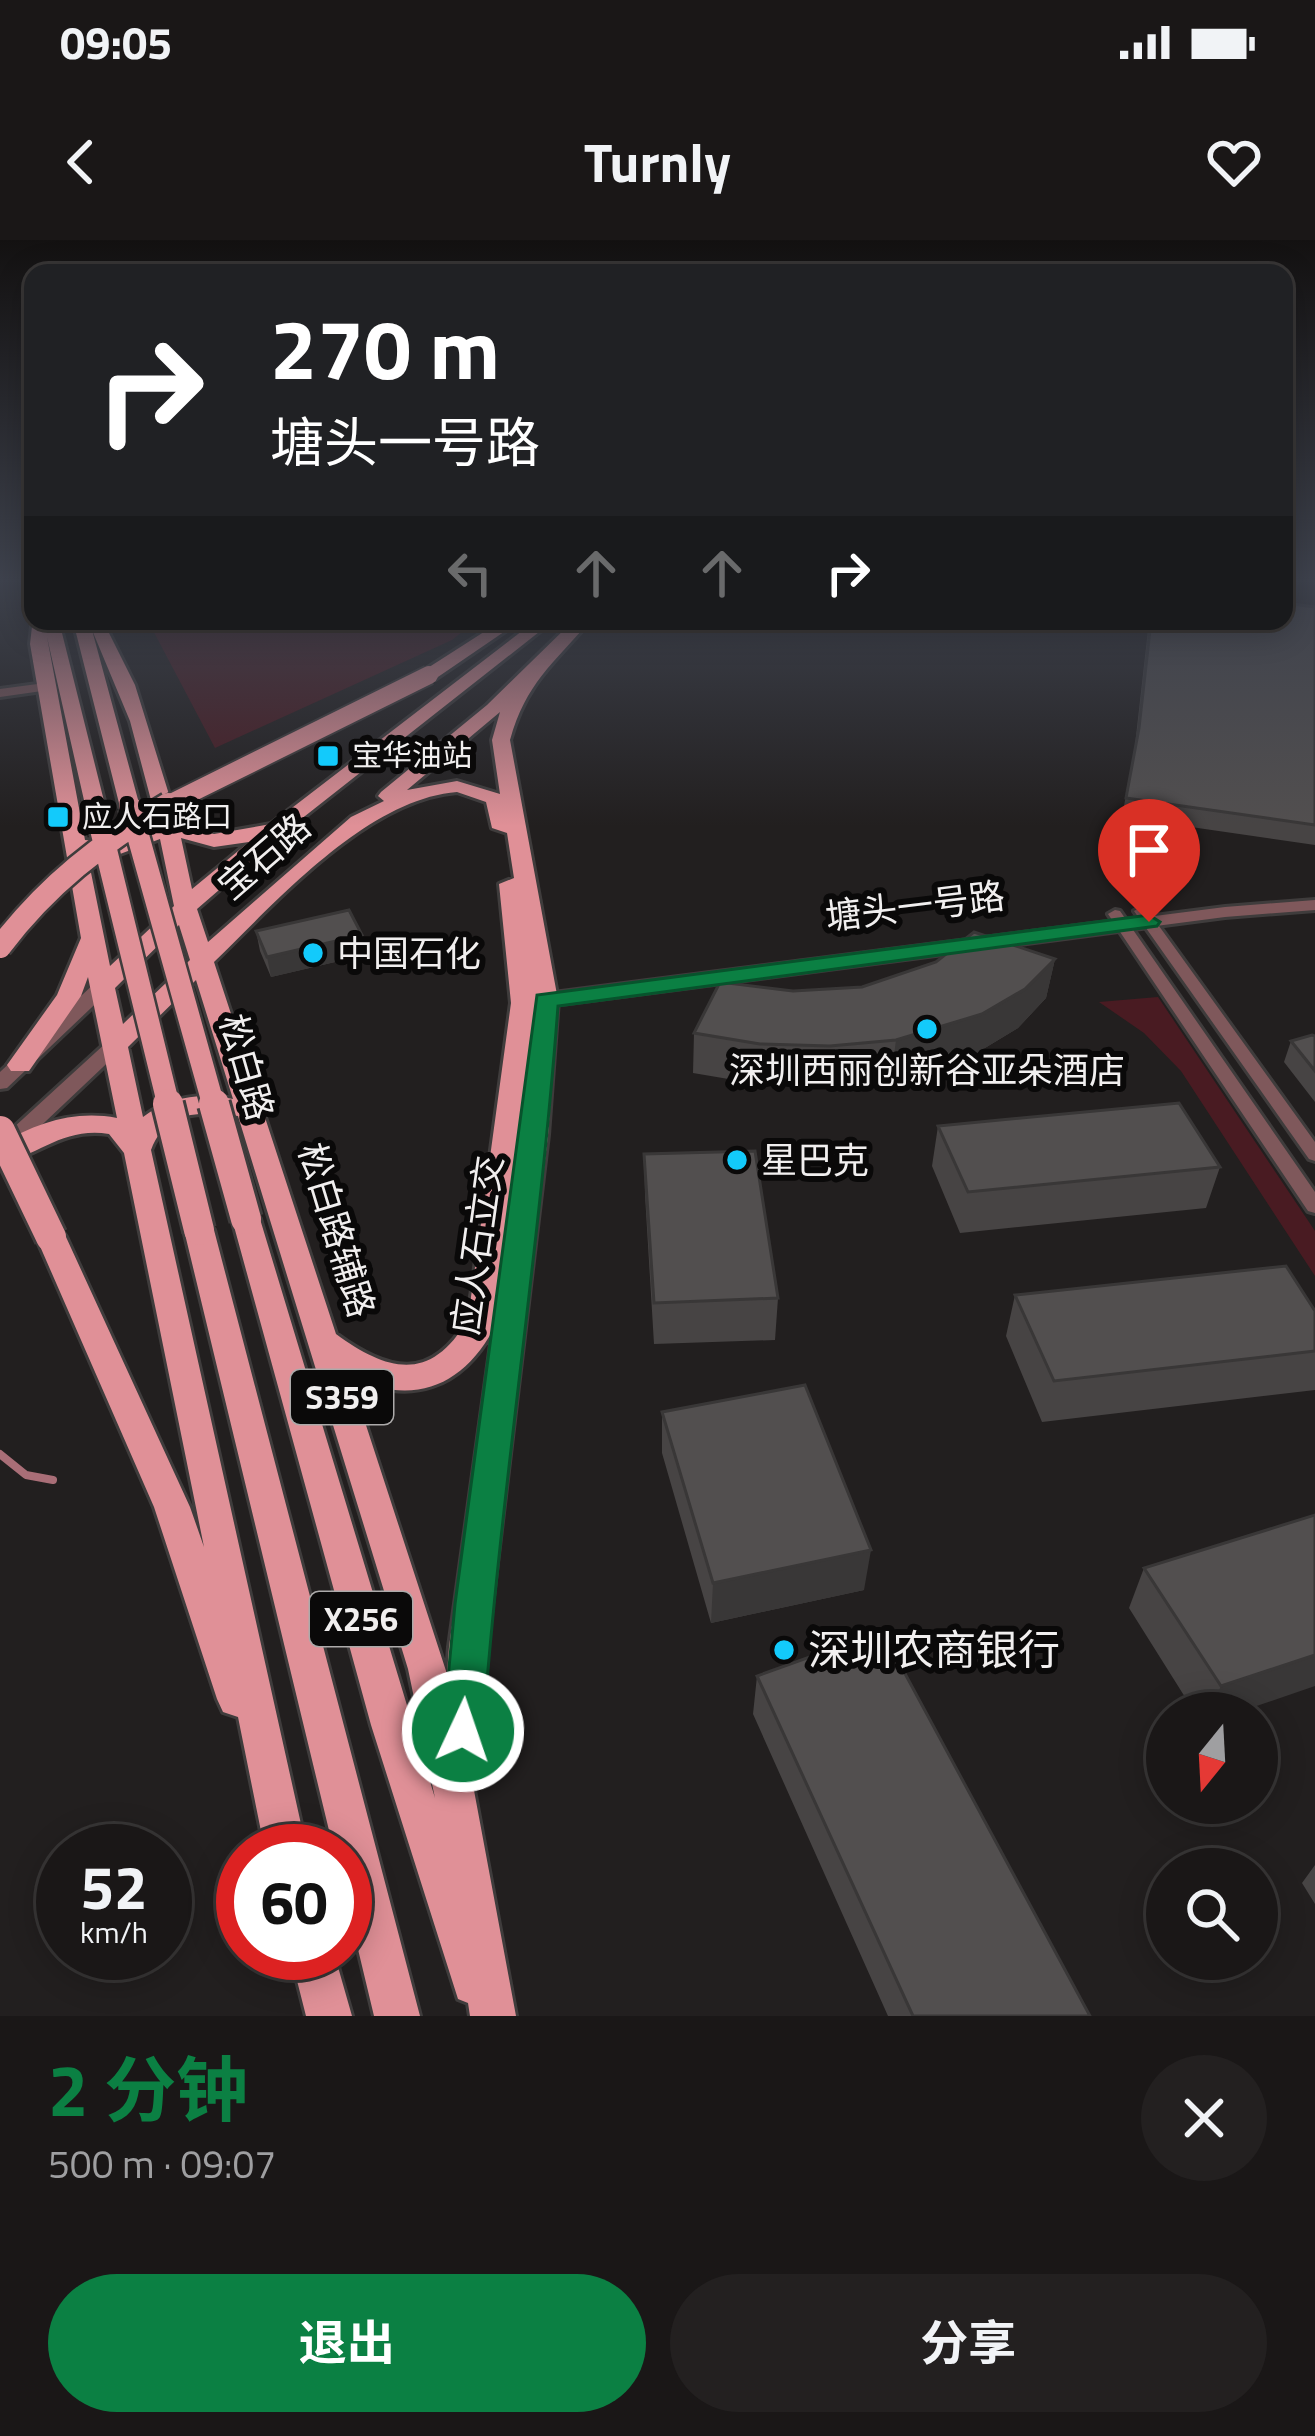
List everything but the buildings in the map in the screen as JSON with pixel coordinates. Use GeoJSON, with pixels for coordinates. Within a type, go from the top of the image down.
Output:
{"type":"FeatureCollection","features":[{"type":"Feature","properties":{"kind":"main road"},"geometry":{"type":"LineString","coordinates":[[43,660],[71,834],[114,1046],[279,1824]]}},
{"type":"Feature","properties":{"kind":"main road","name":"X256"},"geometry":{"type":"LineString","coordinates":[[60,660],[397,2016]]}},
{"type":"Feature","properties":{"kind":"main road","name":"松白路"},"geometry":{"type":"LineString","coordinates":[[91,660],[391,1725],[489,2016]]}},
{"type":"Feature","properties":{"kind":"main road","name":"松白路辅路"},"geometry":{"type":"LineString","coordinates":[[115,660],[166,819],[185,907],[428,1669],[465,1840],[489,2016]]}},
{"type":"Feature","properties":{"kind":"main road"},"geometry":{"type":"LineString","coordinates":[[0,947],[48,888],[119,836],[452,660]]}},
{"type":"Feature","properties":{"kind":"main road","name":"宝石路"},"geometry":{"type":"LineString","coordinates":[[104,985],[185,907],[292,816],[495,660]]}},
{"type":"Feature","properties":{"kind":"main road","name":"宝石路"},"geometry":{"type":"LineString","coordinates":[[114,1046],[280,887],[543,660]]}},
{"type":"Feature","properties":{"kind":"main road","name":"应人石立交"},"geometry":{"type":"LineString","coordinates":[[465,1840],[462,1760],[468,1647],[534,1135],[534,995],[500,740],[509,709],[532,671]]}},
{"type":"Feature","properties":{"kind":"main road"},"geometry":{"type":"LineString","coordinates":[[324,1341],[346,1361],[395,1379],[443,1370],[475,1339],[488,1300],[534,995],[495,800],[467,788],[426,790],[345,832]]}},
{"type":"Feature","properties":{"kind":"main road"},"geometry":{"type":"LineString","coordinates":[[71,834],[86,846],[115,848],[145,841],[166,819],[189,835],[214,842],[248,838],[292,816]]}},
{"type":"Feature","properties":{"kind":"main road"},"geometry":{"type":"LineString","coordinates":[[226,873],[222,885],[230,894],[250,897],[280,887]]}},
{"type":"Feature","properties":{"kind":"main road"},"geometry":{"type":"LineString","coordinates":[[20,1065],[69,996],[92,937]]}},
{"type":"Feature","properties":{"kind":"main road"},"geometry":{"type":"LineString","coordinates":[[137,1151],[149,1125],[180,1107],[233,1106],[256,1123]]}},
{"type":"Feature","properties":{"kind":"main road"},"geometry":{"type":"LineString","coordinates":[[0,1154],[35,1135],[80,1122],[118,1127],[137,1151]]}},
{"type":"Feature","properties":{"kind":"main road"},"geometry":{"type":"LineString","coordinates":[[0,1131],[172,1507],[274,1805]]}},
{"type":"Feature","properties":{"kind":"main road"},"geometry":{"type":"LineString","coordinates":[[319,1980],[329,2016]]}},
{"type":"Feature","properties":{"kind":"street"},"geometry":{"type":"LineString","coordinates":[[0,694],[45,687]]}},
{"type":"Feature","properties":{"kind":"street","name":"塘头一号路"},"geometry":{"type":"LineString","coordinates":[[534,995],[1315,895]]}},
{"type":"Feature","properties":{"kind":"street","name":"塘头一号路"},"geometry":{"type":"LineString","coordinates":[[1145,916],[1315,905]]}},
{"type":"Feature","properties":{"kind":"street"},"geometry":{"type":"LineString","coordinates":[[1145,916],[1315,1155]]}},
{"type":"Feature","properties":{"kind":"street"},"geometry":{"type":"LineString","coordinates":[[1119,920],[1315,1207]]}},
{"type":"Feature","properties":{"kind":"street","name":"宝石路"},"geometry":{"type":"LineString","coordinates":[[0,1083],[104,985]]}},
{"type":"Feature","properties":{"kind":"street","name":"宝石路"},"geometry":{"type":"LineString","coordinates":[[0,1154],[114,1046]]}},
{"type":"Feature","properties":{"kind":"shaded area"},"geometry":{"type":"Polygon","coordinates":[[[169,660],[408,660],[215,748],[169,660]]]}},
{"type":"Feature","properties":{"kind":"shaded area"},"geometry":{"type":"Polygon","coordinates":[[[1158,997],[1315,1231],[1315,1276],[1181,1071],[1144,1033],[1099,1002],[1158,997]]]}},
{"type":"Feature","properties":{"kind":"waterway"},"geometry":{"type":"LineString","coordinates":[[0,1454],[26,1475],[53,1480]]}},
{"type":"Feature","properties":{"kind":"place","name":"宝华油站"},"geometry":{"type":"Point","coordinates":[328,756]}},
{"type":"Feature","properties":{"kind":"place","name":"应人石路口"},"geometry":{"type":"Point","coordinates":[58,817]}},
{"type":"Feature","properties":{"kind":"place","name":"中国石化"},"geometry":{"type":"Point","coordinates":[313,953]}},
{"type":"Feature","properties":{"kind":"place","name":"深圳西丽创新谷亚朵酒店"},"geometry":{"type":"Point","coordinates":[927,1029]}},
{"type":"Feature","properties":{"kind":"place","name":"星巴克"},"geometry":{"type":"Point","coordinates":[737,1160]}},
{"type":"Feature","properties":{"kind":"place","name":"深圳农商银行"},"geometry":{"type":"Point","coordinates":[784,1650]}},
{"type":"Feature","properties":{"kind":"route"},"geometry":{"type":"LineString","coordinates":[[463,1731],[473,1604],[534,1135],[546,1000],[1149,922]]}}]}
